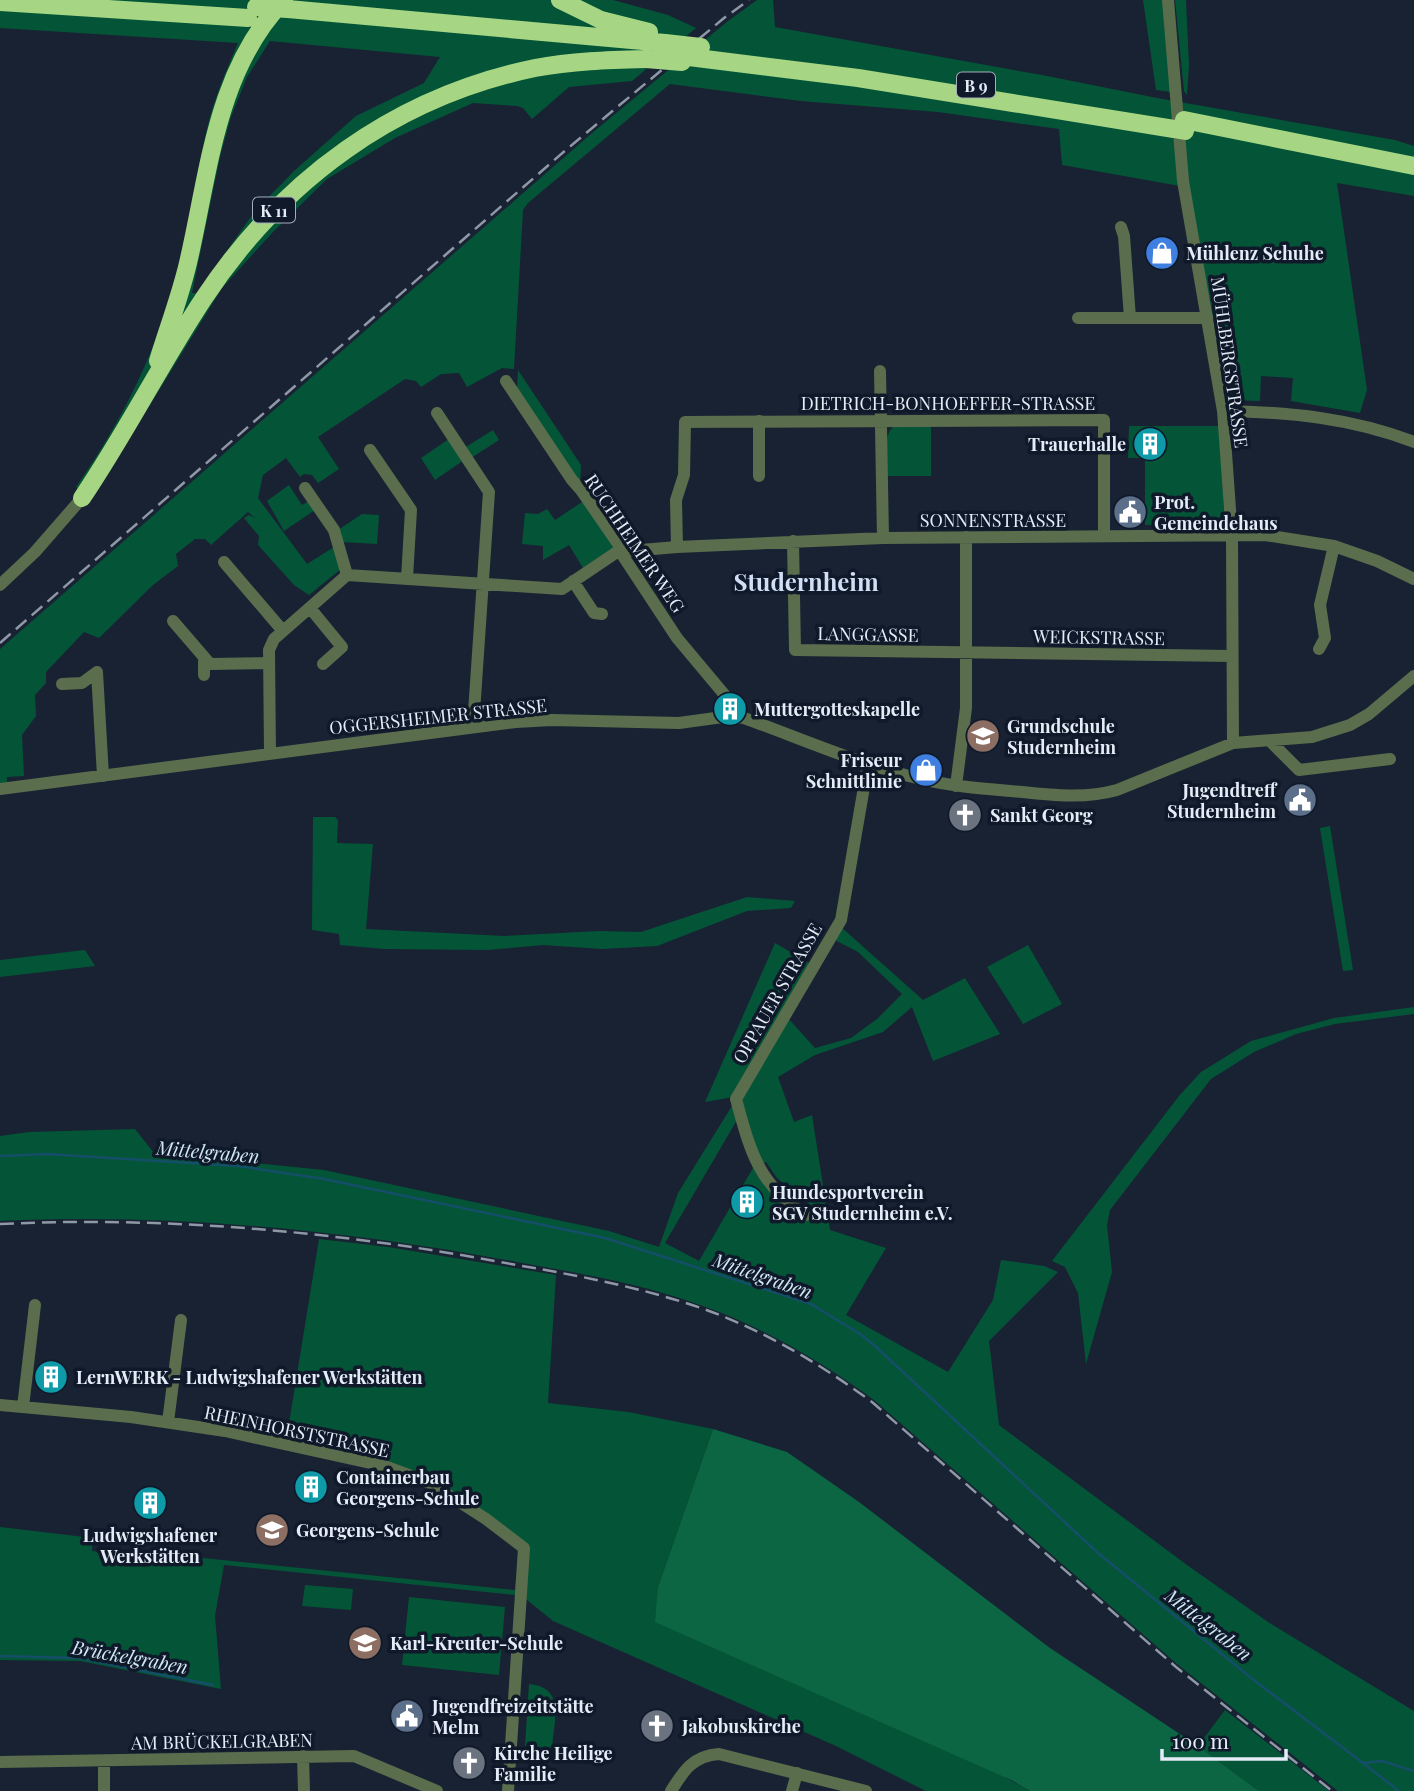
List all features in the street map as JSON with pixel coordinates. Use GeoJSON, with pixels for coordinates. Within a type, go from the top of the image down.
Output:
{"type":"FeatureCollection","features":[{"type":"Feature","properties":{"kind":"highway","name":"B 9"},"geometry":{"type":"LineString","coordinates":[[149,0],[252,12]]}},
{"type":"Feature","properties":{"kind":"highway","name":"K 11"},"geometry":{"type":"LineString","coordinates":[[560,0],[659,48]]}},
{"type":"Feature","properties":{"kind":"highway","name":"B 9"},"geometry":{"type":"LineString","coordinates":[[0,2],[252,12],[284,10],[696,52],[990,87],[1414,166]]}},
{"type":"Feature","properties":{"kind":"highway"},"geometry":{"type":"LineString","coordinates":[[82,498],[131,421],[152,381],[179,296],[210,157],[232,81],[257,35],[284,10]]}},
{"type":"Feature","properties":{"kind":"highway","name":"K 11"},"geometry":{"type":"LineString","coordinates":[[152,381],[204,299],[241,247],[273,210],[304,181],[347,148],[392,120],[448,94],[535,68],[697,40],[696,52]]}},
{"type":"Feature","properties":{"kind":"highway","name":"B 9"},"geometry":{"type":"LineString","coordinates":[[696,52],[726,61],[1179,124],[1414,177]]}},
{"type":"Feature","properties":{"kind":"street","name":"MÜHLBERGSTRASSE"},"geometry":{"type":"LineString","coordinates":[[1168,0],[1181,162],[1223,411],[1232,537],[1233,743]]}},
{"type":"Feature","properties":{"kind":"street"},"geometry":{"type":"LineString","coordinates":[[1121,227],[1130,318]]}},
{"type":"Feature","properties":{"kind":"street"},"geometry":{"type":"LineString","coordinates":[[1078,318],[1208,317]]}},
{"type":"Feature","properties":{"kind":"street"},"geometry":{"type":"LineString","coordinates":[[880,371],[883,538]]}},
{"type":"Feature","properties":{"kind":"street","name":"RUCHHEIMER WEG"},"geometry":{"type":"LineString","coordinates":[[506,381],[677,638],[744,718]]}},
{"type":"Feature","properties":{"kind":"street"},"geometry":{"type":"LineString","coordinates":[[1223,411],[1324,417],[1414,442]]}},
{"type":"Feature","properties":{"kind":"street"},"geometry":{"type":"LineString","coordinates":[[437,413],[489,492],[473,727]]}},
{"type":"Feature","properties":{"kind":"street","name":"DIETRICH-BONHOEFFER-STRASSE"},"geometry":{"type":"LineString","coordinates":[[677,547],[676,500],[684,475],[685,422],[1104,420],[1104,536]]}},
{"type":"Feature","properties":{"kind":"street"},"geometry":{"type":"LineString","coordinates":[[759,421],[760,476]]}},
{"type":"Feature","properties":{"kind":"street"},"geometry":{"type":"LineString","coordinates":[[370,450],[411,510],[407,578]]}},
{"type":"Feature","properties":{"kind":"street"},"geometry":{"type":"LineString","coordinates":[[270,754],[269,650],[274,639],[347,575],[334,530],[305,488]]}},
{"type":"Feature","properties":{"kind":"street"},"geometry":{"type":"LineString","coordinates":[[0,585],[35,552],[82,498]]}},
{"type":"Feature","properties":{"kind":"street","name":"SONNENSTRASSE"},"geometry":{"type":"LineString","coordinates":[[347,575],[562,589],[617,552],[677,547],[883,538],[1265,536],[1335,546],[1377,561],[1414,579]]}},
{"type":"Feature","properties":{"kind":"street"},"geometry":{"type":"LineString","coordinates":[[956,786],[966,708],[966,537]]}},
{"type":"Feature","properties":{"kind":"street","name":"LANGGASSE"},"geometry":{"type":"LineString","coordinates":[[793,541],[795,650],[966,653]]}},
{"type":"Feature","properties":{"kind":"street"},"geometry":{"type":"LineString","coordinates":[[1319,649],[1325,638],[1320,605],[1335,546]]}},
{"type":"Feature","properties":{"kind":"street"},"geometry":{"type":"LineString","coordinates":[[224,562],[283,631]]}},
{"type":"Feature","properties":{"kind":"street"},"geometry":{"type":"LineString","coordinates":[[573,582],[594,613],[602,614]]}},
{"type":"Feature","properties":{"kind":"street"},"geometry":{"type":"LineString","coordinates":[[310,608],[348,644],[323,664]]}},
{"type":"Feature","properties":{"kind":"street"},"geometry":{"type":"LineString","coordinates":[[173,621],[210,664],[268,663]]}},
{"type":"Feature","properties":{"kind":"street","name":"WEICKSTRASSE"},"geometry":{"type":"LineString","coordinates":[[966,653],[1232,656]]}},
{"type":"Feature","properties":{"kind":"street"},"geometry":{"type":"LineString","coordinates":[[204,657],[204,675]]}},
{"type":"Feature","properties":{"kind":"street"},"geometry":{"type":"LineString","coordinates":[[62,684],[82,683],[97,672],[103,776]]}},
{"type":"Feature","properties":{"kind":"street","name":"OGGERSHEIMER STRASSE"},"geometry":{"type":"LineString","coordinates":[[0,789],[473,727],[552,720],[679,723],[730,716],[744,718],[868,764],[920,779],[956,786],[1063,796],[1098,795],[1117,790],[1233,743],[1311,737],[1350,725],[1369,714],[1414,676]]}},
{"type":"Feature","properties":{"kind":"street"},"geometry":{"type":"LineString","coordinates":[[1270,741],[1299,770],[1390,759]]}},
{"type":"Feature","properties":{"kind":"street","name":"OPPAUER STRASSE"},"geometry":{"type":"LineString","coordinates":[[806,1215],[770,1185],[758,1167],[746,1139],[736,1098],[841,920],[868,764]]}},
{"type":"Feature","properties":{"kind":"street"},"geometry":{"type":"LineString","coordinates":[[23,1408],[35,1305]]}},
{"type":"Feature","properties":{"kind":"street"},"geometry":{"type":"LineString","coordinates":[[168,1422],[181,1320]]}},
{"type":"Feature","properties":{"kind":"street","name":"RHEINHORSTSTRASSE"},"geometry":{"type":"LineString","coordinates":[[0,1405],[168,1422],[239,1433],[384,1466],[430,1483],[486,1519],[524,1548],[508,1791]]}},
{"type":"Feature","properties":{"kind":"street"},"geometry":{"type":"LineString","coordinates":[[671,1791],[685,1767],[708,1755],[719,1754],[866,1791]]}},
{"type":"Feature","properties":{"kind":"street"},"geometry":{"type":"LineString","coordinates":[[303,1756],[304,1791]]}},
{"type":"Feature","properties":{"kind":"street","name":"AM BRÜCKELGRABEN"},"geometry":{"type":"LineString","coordinates":[[0,1762],[355,1756],[438,1791]]}},
{"type":"Feature","properties":{"kind":"street"},"geometry":{"type":"LineString","coordinates":[[104,1761],[104,1791]]}},
{"type":"Feature","properties":{"kind":"street"},"geometry":{"type":"LineString","coordinates":[[792,1791],[797,1773]]}},
{"type":"Feature","properties":{"kind":"green space"},"geometry":{"type":"Polygon","coordinates":[[[0,0],[613,0],[668,15],[696,28],[632,81],[569,87],[532,119],[523,108],[517,106],[473,103],[395,138],[327,179],[272,233],[222,288],[92,499],[76,487],[124,408],[162,324],[179,265],[210,118],[238,43],[0,28],[0,0]],[[270,41],[247,77],[231,117],[192,293],[197,293],[255,211],[294,171],[356,116],[424,83],[440,57],[270,41]]]}},
{"type":"Feature","properties":{"kind":"green space"},"geometry":{"type":"Polygon","coordinates":[[[757,0],[773,0],[775,27],[1395,140],[1414,146],[1414,196],[1337,183],[1367,390],[1360,413],[1291,401],[1293,378],[1261,376],[1260,401],[1228,400],[1223,365],[1211,364],[1180,186],[1062,165],[1059,129],[938,112],[801,101],[670,84],[523,210],[514,369],[502,368],[467,387],[459,373],[441,374],[421,387],[416,381],[405,379],[318,437],[339,469],[318,483],[312,475],[304,474],[300,477],[286,458],[263,475],[258,498],[307,564],[334,547],[341,569],[309,595],[294,585],[258,545],[259,536],[244,518],[249,515],[255,518],[248,512],[211,545],[205,539],[195,539],[176,554],[178,566],[153,585],[99,638],[84,632],[46,672],[46,683],[35,695],[36,716],[22,735],[24,776],[7,777],[7,785],[0,786],[0,649],[592,133],[757,0]]]}},
{"type":"Feature","properties":{"kind":"green space"},"geometry":{"type":"Polygon","coordinates":[[[1143,0],[1163,0],[1171,92],[1156,90],[1143,0]]]}},
{"type":"Feature","properties":{"kind":"green space"},"geometry":{"type":"Polygon","coordinates":[[[1175,0],[1186,0],[1189,65],[1187,95],[1184,91],[1175,0]]]}},
{"type":"Feature","properties":{"kind":"green space"},"geometry":{"type":"Polygon","coordinates":[[[518,370],[581,465],[580,485],[517,391],[518,370]]]}},
{"type":"Feature","properties":{"kind":"green space"},"geometry":{"type":"Polygon","coordinates":[[[931,426],[931,476],[887,476],[886,443],[893,427],[931,426]]]}},
{"type":"Feature","properties":{"kind":"green space"},"geometry":{"type":"Polygon","coordinates":[[[1129,426],[1219,426],[1225,525],[1145,525],[1145,458],[1128,458],[1129,426]]]}},
{"type":"Feature","properties":{"kind":"green space"},"geometry":{"type":"Polygon","coordinates":[[[493,430],[499,440],[471,458],[464,448],[493,430]]]}},
{"type":"Feature","properties":{"kind":"green space"},"geometry":{"type":"Polygon","coordinates":[[[449,439],[464,460],[435,480],[421,458],[449,439]]]}},
{"type":"Feature","properties":{"kind":"green space"},"geometry":{"type":"Polygon","coordinates":[[[289,485],[302,505],[309,501],[315,510],[284,531],[267,501],[289,485]]]}},
{"type":"Feature","properties":{"kind":"green space"},"geometry":{"type":"Polygon","coordinates":[[[585,500],[616,546],[583,568],[569,545],[543,560],[543,546],[522,544],[525,513],[538,514],[547,509],[555,520],[585,500]]]}},
{"type":"Feature","properties":{"kind":"green space"},"geometry":{"type":"Polygon","coordinates":[[[362,514],[379,515],[377,544],[341,542],[338,530],[362,514]]]}},
{"type":"Feature","properties":{"kind":"green space"},"geometry":{"type":"Polygon","coordinates":[[[313,817],[335,817],[338,820],[337,843],[373,844],[366,929],[504,936],[599,931],[641,932],[747,897],[795,901],[791,908],[747,911],[657,946],[602,949],[543,945],[488,950],[384,949],[340,945],[339,934],[312,930],[313,817]]]}},
{"type":"Feature","properties":{"kind":"green space"},"geometry":{"type":"Polygon","coordinates":[[[1330,826],[1353,970],[1343,971],[1320,828],[1330,826]]]}},
{"type":"Feature","properties":{"kind":"green space"},"geometry":{"type":"Polygon","coordinates":[[[840,926],[923,1000],[965,978],[1000,1034],[933,1061],[912,1007],[883,1032],[815,1055],[778,1077],[794,1122],[812,1115],[830,1230],[886,1248],[846,1315],[948,1372],[993,1300],[1001,1260],[1044,1266],[1058,1272],[989,1341],[999,1425],[1268,1622],[1414,1711],[1414,1791],[1338,1791],[1177,1664],[874,1400],[792,1347],[726,1315],[657,1291],[611,1280],[389,1241],[260,1226],[195,1222],[65,1219],[0,1221],[0,1136],[29,1132],[135,1129],[154,1153],[324,1170],[609,1231],[659,1247],[678,1193],[787,1017],[815,1048],[851,1038],[877,1019],[902,994],[858,952],[833,939],[840,926]],[[737,1120],[665,1243],[699,1261],[753,1168],[737,1120]],[[766,1162],[758,1167],[806,1214],[811,1206],[777,1178],[766,1162]]]}},
{"type":"Feature","properties":{"kind":"green space"},"geometry":{"type":"Polygon","coordinates":[[[775,943],[811,964],[733,1097],[705,1102],[775,943]]]}},
{"type":"Feature","properties":{"kind":"green space"},"geometry":{"type":"Polygon","coordinates":[[[1028,945],[1062,1004],[1023,1024],[987,967],[1028,945]]]}},
{"type":"Feature","properties":{"kind":"green space"},"geometry":{"type":"Polygon","coordinates":[[[85,950],[95,966],[0,977],[0,960],[85,950]]]}},
{"type":"Feature","properties":{"kind":"green space"},"geometry":{"type":"Polygon","coordinates":[[[1414,1007],[1414,1014],[1335,1024],[1296,1034],[1254,1052],[1211,1079],[1110,1210],[1107,1225],[1112,1272],[1086,1364],[1078,1293],[1065,1267],[1052,1261],[1179,1096],[1201,1072],[1251,1041],[1334,1018],[1414,1007]]]}},
{"type":"Feature","properties":{"kind":"green space"},"geometry":{"type":"Polygon","coordinates":[[[319,1239],[388,1247],[556,1275],[548,1403],[628,1412],[713,1429],[658,1587],[1030,1791],[926,1791],[836,1746],[553,1621],[516,1591],[515,1595],[224,1565],[215,1616],[221,1689],[80,1661],[0,1660],[0,1527],[93,1538],[92,1551],[202,1563],[203,1558],[515,1590],[519,1550],[450,1499],[426,1486],[392,1474],[285,1448],[319,1239]]]}},
{"type":"Feature","properties":{"kind":"green space"},"geometry":{"type":"Polygon","coordinates":[[[713,1429],[787,1452],[859,1502],[1050,1648],[1198,1746],[1259,1791],[1030,1791],[1011,1780],[655,1622],[658,1587],[713,1429]]]}},
{"type":"Feature","properties":{"kind":"green space"},"geometry":{"type":"Polygon","coordinates":[[[305,1585],[353,1589],[351,1610],[302,1606],[305,1585]]]}},
{"type":"Feature","properties":{"kind":"green space"},"geometry":{"type":"Polygon","coordinates":[[[409,1597],[505,1607],[499,1675],[402,1665],[409,1597]]]}},
{"type":"Feature","properties":{"kind":"green space"},"geometry":{"type":"Polygon","coordinates":[[[529,1684],[548,1691],[553,1698],[555,1717],[552,1748],[525,1746],[529,1684]]]}},
{"type":"Feature","properties":{"kind":"green space"},"geometry":{"type":"Polygon","coordinates":[[[1225,1710],[1329,1791],[1259,1791],[1198,1746],[1225,1710]]]}},
{"type":"Feature","properties":{"kind":"waterway","name":"Mittelgraben"},"geometry":{"type":"LineString","coordinates":[[0,1156],[47,1154],[238,1166],[324,1179],[605,1238],[811,1304],[875,1346],[1098,1553],[1255,1681],[1363,1763],[1382,1761],[1414,1771]]}},
{"type":"Feature","properties":{"kind":"waterway","name":"Brückelgraben"},"geometry":{"type":"LineString","coordinates":[[0,1656],[79,1658],[213,1685]]}},
{"type":"Feature","properties":{"kind":"waterway","name":"Mittelgraben"},"geometry":{"type":"LineString","coordinates":[[1363,1763],[1399,1791]]}},
{"type":"Feature","properties":{"kind":"railway"},"geometry":{"type":"LineString","coordinates":[[0,643],[567,149],[749,0]]}},
{"type":"Feature","properties":{"kind":"railway"},"geometry":{"type":"LineString","coordinates":[[0,1224],[128,1222],[192,1225],[384,1243],[607,1282],[701,1308],[746,1326],[832,1374],[872,1402],[1176,1667],[1332,1791]]}},
{"type":"Feature","properties":{"kind":"place","name":"Mühlenz Schuhe"},"geometry":{"type":"Point","coordinates":[1162,253]}},
{"type":"Feature","properties":{"kind":"place","name":"Trauerhalle"},"geometry":{"type":"Point","coordinates":[1150,444]}},
{"type":"Feature","properties":{"kind":"place","name":"Prot. Gemeindehaus"},"geometry":{"type":"Point","coordinates":[1130,512]}},
{"type":"Feature","properties":{"kind":"place","name":"Muttergotteskapelle"},"geometry":{"type":"Point","coordinates":[730,709]}},
{"type":"Feature","properties":{"kind":"place","name":"Grundschule Studernheim"},"geometry":{"type":"Point","coordinates":[983,736]}},
{"type":"Feature","properties":{"kind":"place","name":"Friseur Schnittlinie"},"geometry":{"type":"Point","coordinates":[926,770]}},
{"type":"Feature","properties":{"kind":"place","name":"Jugendtreff Studernheim"},"geometry":{"type":"Point","coordinates":[1300,800]}},
{"type":"Feature","properties":{"kind":"place","name":"Sankt Georg"},"geometry":{"type":"Point","coordinates":[965,815]}},
{"type":"Feature","properties":{"kind":"place","name":"Hundesportverein SGV Studernheim e.V."},"geometry":{"type":"Point","coordinates":[747,1202]}},
{"type":"Feature","properties":{"kind":"place","name":"LernWERK - Ludwigshafener Werkstätten"},"geometry":{"type":"Point","coordinates":[51,1377]}},
{"type":"Feature","properties":{"kind":"place","name":"Containerbau Georgens-Schule"},"geometry":{"type":"Point","coordinates":[311,1487]}},
{"type":"Feature","properties":{"kind":"place","name":"Ludwigshafener Werkstätten"},"geometry":{"type":"Point","coordinates":[150,1503]}},
{"type":"Feature","properties":{"kind":"place","name":"Georgens-Schule"},"geometry":{"type":"Point","coordinates":[272,1530]}},
{"type":"Feature","properties":{"kind":"place","name":"Karl-Kreuter-Schule"},"geometry":{"type":"Point","coordinates":[365,1643]}},
{"type":"Feature","properties":{"kind":"place","name":"Jugendfreizeitstätte Melm"},"geometry":{"type":"Point","coordinates":[407,1716]}},
{"type":"Feature","properties":{"kind":"place","name":"Jakobuskirche"},"geometry":{"type":"Point","coordinates":[657,1726]}},
{"type":"Feature","properties":{"kind":"place","name":"Kirche Heilige Familie"},"geometry":{"type":"Point","coordinates":[469,1763]}},
{"type":"Feature","properties":{"kind":"district","name":"Studernheim"},"geometry":{"type":"Point","coordinates":[806,581]}}]}
